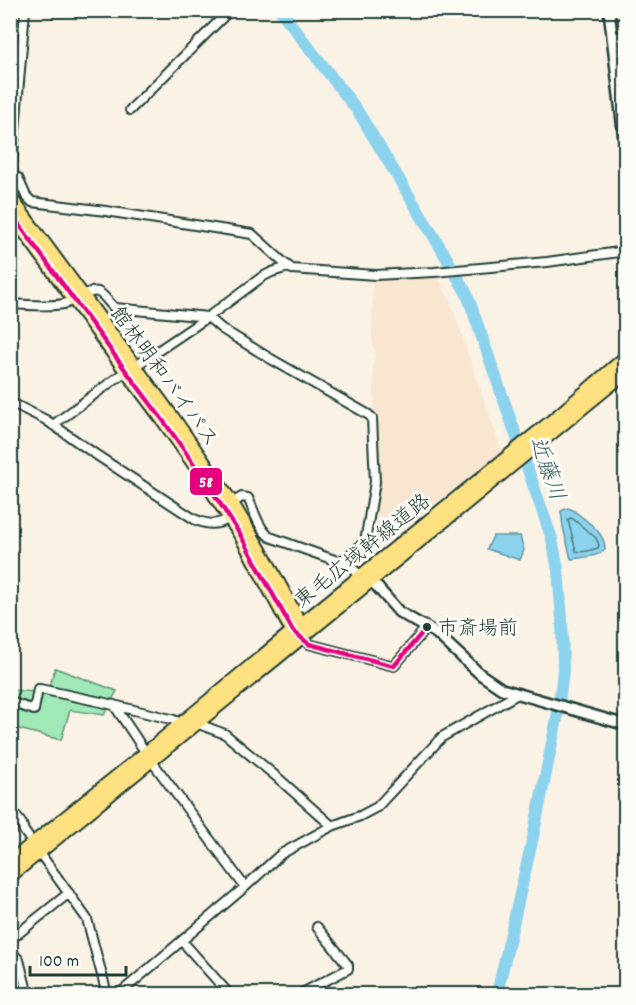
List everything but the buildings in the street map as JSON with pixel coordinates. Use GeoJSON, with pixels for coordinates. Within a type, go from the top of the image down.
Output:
{"type":"FeatureCollection","features":[{"type":"Feature","properties":{"kind":"highway","name":"館林明和バイパス"},"geometry":{"type":"LineString","coordinates":[[10,197],[230,518],[298,631]]}},
{"type":"Feature","properties":{"kind":"highway","name":"館林明和バイパス"},"geometry":{"type":"LineString","coordinates":[[10,212],[79,298]]}},
{"type":"Feature","properties":{"kind":"highway","name":"東毛広域幹線道路"},"geometry":{"type":"LineString","coordinates":[[149,756],[182,723],[367,578],[531,443],[626,357]]}},
{"type":"Feature","properties":{"kind":"highway","name":"館林明和バイパス"},"geometry":{"type":"LineString","coordinates":[[130,369],[173,418],[232,503],[260,550],[298,631]]}},
{"type":"Feature","properties":{"kind":"highway","name":"東毛広域幹線道路"},"geometry":{"type":"LineString","coordinates":[[531,443],[626,372]]}},
{"type":"Feature","properties":{"kind":"highway","name":"東毛広域幹線道路"},"geometry":{"type":"LineString","coordinates":[[10,876],[37,848],[149,756],[196,723],[298,631]]}},
{"type":"Feature","properties":{"kind":"highway","name":"東毛広域幹線道路"},"geometry":{"type":"LineString","coordinates":[[10,862],[37,848]]}},
{"type":"Feature","properties":{"kind":"street"},"geometry":{"type":"LineString","coordinates":[[25,10],[12,178],[18,178],[26,196],[32,202],[252,234],[288,267]]}},
{"type":"Feature","properties":{"kind":"street"},"geometry":{"type":"LineString","coordinates":[[130,110],[230,10]]}},
{"type":"Feature","properties":{"kind":"street"},"geometry":{"type":"LineString","coordinates":[[609,10],[622,95],[626,156]]}},
{"type":"Feature","properties":{"kind":"street"},"geometry":{"type":"LineString","coordinates":[[612,38],[626,35]]}},
{"type":"Feature","properties":{"kind":"street"},"geometry":{"type":"LineString","coordinates":[[53,425],[262,277],[288,267],[375,275],[442,272],[547,262],[626,251]]}},
{"type":"Feature","properties":{"kind":"street"},"geometry":{"type":"LineString","coordinates":[[10,304],[60,304],[92,292],[99,292],[112,306],[120,309],[208,317],[230,334],[371,417],[375,482],[365,542],[340,562]]}},
{"type":"Feature","properties":{"kind":"street"},"geometry":{"type":"LineString","coordinates":[[10,402],[36,414],[194,519],[214,525],[230,518]]}},
{"type":"Feature","properties":{"kind":"street"},"geometry":{"type":"LineString","coordinates":[[232,503],[245,496],[266,534],[270,537],[340,562],[367,578],[399,612],[436,633],[492,683],[502,689],[626,725]]}},
{"type":"Feature","properties":{"kind":"street"},"geometry":{"type":"LineString","coordinates":[[298,631],[309,644],[394,666],[427,627]]}},
{"type":"Feature","properties":{"kind":"street"},"geometry":{"type":"LineString","coordinates":[[10,702],[34,710],[38,689],[114,705],[182,723]]}},
{"type":"Feature","properties":{"kind":"street"},"geometry":{"type":"LineString","coordinates":[[119,994],[281,854],[332,826],[360,816],[376,807],[442,737],[516,694]]}},
{"type":"Feature","properties":{"kind":"street"},"geometry":{"type":"LineString","coordinates":[[114,705],[245,887]]}},
{"type":"Feature","properties":{"kind":"street"},"geometry":{"type":"LineString","coordinates":[[196,723],[225,734],[332,826]]}},
{"type":"Feature","properties":{"kind":"street"},"geometry":{"type":"LineString","coordinates":[[10,808],[87,919],[106,994]]}},
{"type":"Feature","properties":{"kind":"street"},"geometry":{"type":"LineString","coordinates":[[10,940],[69,893]]}},
{"type":"Feature","properties":{"kind":"street"},"geometry":{"type":"LineString","coordinates":[[300,994],[348,969],[348,965],[317,927]]}},
{"type":"Feature","properties":{"kind":"street"},"geometry":{"type":"LineString","coordinates":[[182,941],[229,994]]}},
{"type":"Feature","properties":{"kind":"street"},"geometry":{"type":"LineString","coordinates":[[10,950],[19,960],[27,991],[15,994]]}},
{"type":"Feature","properties":{"kind":"shaded area"},"geometry":{"type":"Polygon","coordinates":[[[439,277],[450,300],[502,452],[406,526],[374,514],[380,482],[377,472],[373,362],[375,354],[372,340],[373,278],[439,277]]]}},
{"type":"Feature","properties":{"kind":"green space"},"geometry":{"type":"Polygon","coordinates":[[[55,668],[117,691],[104,715],[70,710],[61,740],[11,727],[11,690],[47,693],[55,668]]]}},
{"type":"Feature","properties":{"kind":"water"},"geometry":{"type":"Polygon","coordinates":[[[568,508],[594,527],[602,538],[605,550],[593,556],[571,559],[561,511],[568,508]]]}},
{"type":"Feature","properties":{"kind":"water"},"geometry":{"type":"Polygon","coordinates":[[[493,536],[520,536],[524,550],[520,560],[487,549],[493,536]]]}},
{"type":"Feature","properties":{"kind":"waterway","name":"近藤川"},"geometry":{"type":"LineString","coordinates":[[280,10],[357,110],[467,294],[552,539],[558,570],[562,619],[563,670],[558,713],[533,837],[497,994]]}},
{"type":"Feature","properties":{"kind":"transit line","name":"58"},"geometry":{"type":"LineString","coordinates":[[10,212],[203,477],[241,536],[293,631],[309,644],[394,666],[427,627]]}},
{"type":"Feature","properties":{"kind":"place","name":"市斎場前"},"geometry":{"type":"Point","coordinates":[427,627]}}]}
